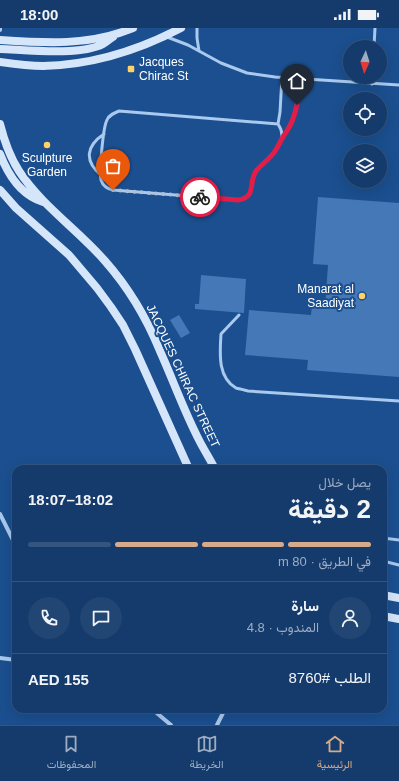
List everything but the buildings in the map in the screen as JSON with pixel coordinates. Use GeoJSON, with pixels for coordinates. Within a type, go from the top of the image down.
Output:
{"type":"FeatureCollection","features":[{"type":"Feature","properties":{"kind":"street"},"geometry":{"type":"LineString","coordinates":[[0,40],[55,43],[78,42],[115,35],[133,28]]}},
{"type":"Feature","properties":{"kind":"street"},"geometry":{"type":"LineString","coordinates":[[0,62],[43,66],[94,60],[123,52],[165,37],[181,28]]}},
{"type":"Feature","properties":{"kind":"street"},"geometry":{"type":"LineString","coordinates":[[0,49],[53,51],[88,49],[103,44],[115,35]]}},
{"type":"Feature","properties":{"kind":"street","name":"JACQUES CHIRAC STREET"},"geometry":{"type":"LineString","coordinates":[[0,124],[11,156],[18,170],[33,190],[105,261],[136,304],[160,350],[198,439],[213,465]]}},
{"type":"Feature","properties":{"kind":"street"},"geometry":{"type":"LineString","coordinates":[[0,154],[9,172],[21,189],[32,198],[46,203]]}},
{"type":"Feature","properties":{"kind":"street"},"geometry":{"type":"LineString","coordinates":[[0,190],[16,208],[69,255],[111,307],[123,325],[135,349],[187,465]]}},
{"type":"Feature","properties":{"kind":"street"},"geometry":{"type":"LineString","coordinates":[[0,514],[12,538]]}},
{"type":"Feature","properties":{"kind":"street"},"geometry":{"type":"LineString","coordinates":[[387,596],[399,598]]}},
{"type":"Feature","properties":{"kind":"street"},"geometry":{"type":"LineString","coordinates":[[387,617],[399,619]]}},
{"type":"Feature","properties":{"kind":"street"},"geometry":{"type":"LineString","coordinates":[[0,658],[12,660]]}},
{"type":"Feature","properties":{"kind":"street"},"geometry":{"type":"LineString","coordinates":[[157,713],[171,725]]}},
{"type":"Feature","properties":{"kind":"street"},"geometry":{"type":"LineString","coordinates":[[217,725],[223,713]]}},
{"type":"Feature","properties":{"kind":"lane"},"geometry":{"type":"LineString","coordinates":[[197,28],[199,51]]}},
{"type":"Feature","properties":{"kind":"lane"},"geometry":{"type":"LineString","coordinates":[[374,40],[375,28]]}},
{"type":"Feature","properties":{"kind":"lane"},"geometry":{"type":"LineString","coordinates":[[165,37],[188,45],[221,63],[247,72],[282,78],[343,82]]}},
{"type":"Feature","properties":{"kind":"lane"},"geometry":{"type":"LineString","coordinates":[[278,124],[282,78]]}},
{"type":"Feature","properties":{"kind":"lane"},"geometry":{"type":"LineString","coordinates":[[283,136],[282,129],[278,124],[119,112],[111,115],[106,121],[100,175],[105,187],[113,190],[238,200],[244,199],[251,193],[252,180],[255,173],[278,147],[289,128],[295,114],[300,79]]}},
{"type":"Feature","properties":{"kind":"lane"},"geometry":{"type":"LineString","coordinates":[[372,84],[399,85]]}},
{"type":"Feature","properties":{"kind":"lane"},"geometry":{"type":"LineString","coordinates":[[100,175],[94,170],[90,162],[89,154],[91,146],[96,139],[104,134]]}},
{"type":"Feature","properties":{"kind":"lane"},"geometry":{"type":"LineString","coordinates":[[239,315],[221,334],[220,348],[221,362],[225,378],[236,388],[248,391],[399,401]]}},
{"type":"Feature","properties":{"kind":"lane"},"geometry":{"type":"LineString","coordinates":[[387,538],[399,540]]}},
{"type":"Feature","properties":{"kind":"lane"},"geometry":{"type":"LineString","coordinates":[[387,562],[399,565]]}},
{"type":"Feature","properties":{"kind":"way so far"},"geometry":{"type":"LineString","coordinates":[[113,190],[200,197]]}},
{"type":"Feature","properties":{"kind":"place","name":"Jacques Chirac St"},"geometry":{"type":"Point","coordinates":[131,69]}},
{"type":"Feature","properties":{"kind":"place","name":"Sculpture Garden"},"geometry":{"type":"Point","coordinates":[47,145]}},
{"type":"Feature","properties":{"kind":"place","name":"Manarat al Saadiyat"},"geometry":{"type":"Point","coordinates":[362,296]}},
{"type":"Feature","properties":{"kind":"route"},"geometry":{"type":"LineString","coordinates":[[200,197],[238,200],[248,197],[251,193],[252,180],[255,173],[278,147],[289,128],[297,105]]}}]}
